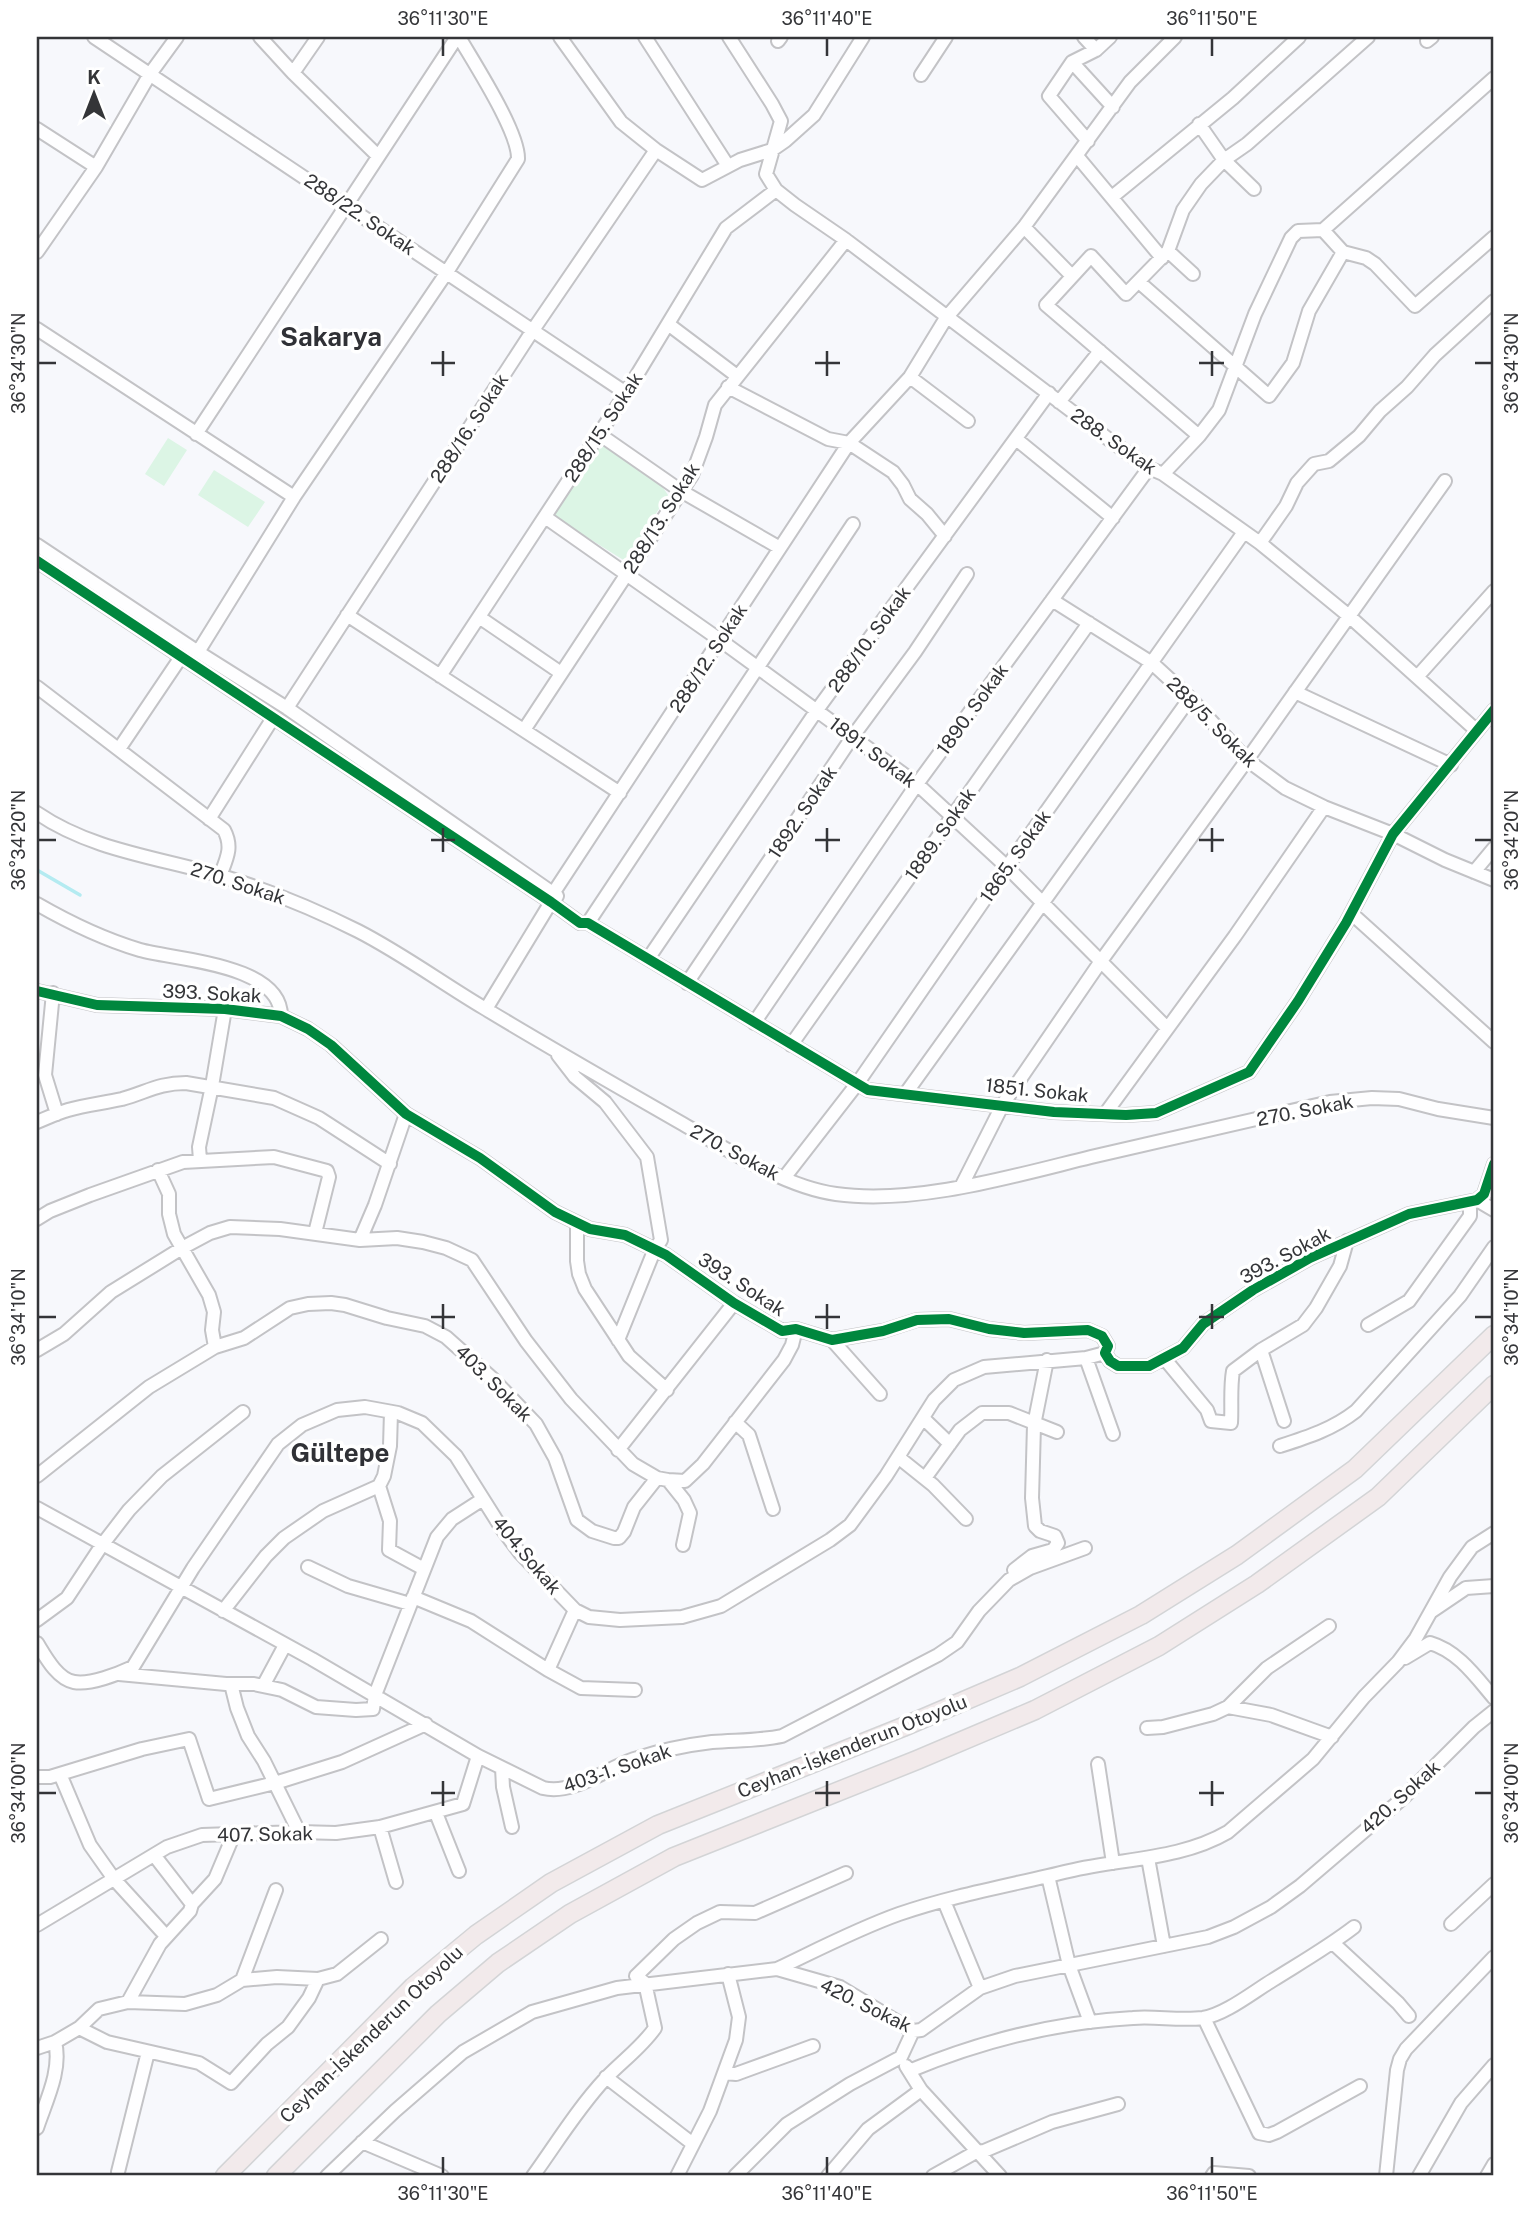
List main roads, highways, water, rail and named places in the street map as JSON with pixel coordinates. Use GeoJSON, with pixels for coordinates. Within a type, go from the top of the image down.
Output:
{"type":"FeatureCollection","features":[{"type":"Feature","properties":{"kind":"highway","name":"Ceyhan-İskenderun Otoyolu"},"geometry":{"type":"LineString","coordinates":[[225,2176],[414,1987],[476,1935],[551,1883],[658,1825],[1020,1677],[1141,1615],[1237,1555],[1355,1469],[1494,1335]]}},
{"type":"Feature","properties":{"kind":"highway","name":"Ceyhan-İskenderun Otoyolu"},"geometry":{"type":"LineString","coordinates":[[276,2176],[438,2014],[498,1963],[570,1914],[674,1857],[1035,1710],[1159,1646],[1257,1584],[1378,1497],[1494,1385]]}},
{"type":"Feature","properties":{"kind":"waterway"},"geometry":{"type":"LineString","coordinates":[[37,870],[80,895]]}},
{"type":"Feature","properties":{"kind":"district","name":"Sakarya"},"geometry":{"type":"Point","coordinates":[331,337]}},
{"type":"Feature","properties":{"kind":"district","name":"Gültepe"},"geometry":{"type":"Point","coordinates":[340,1453]}}]}
